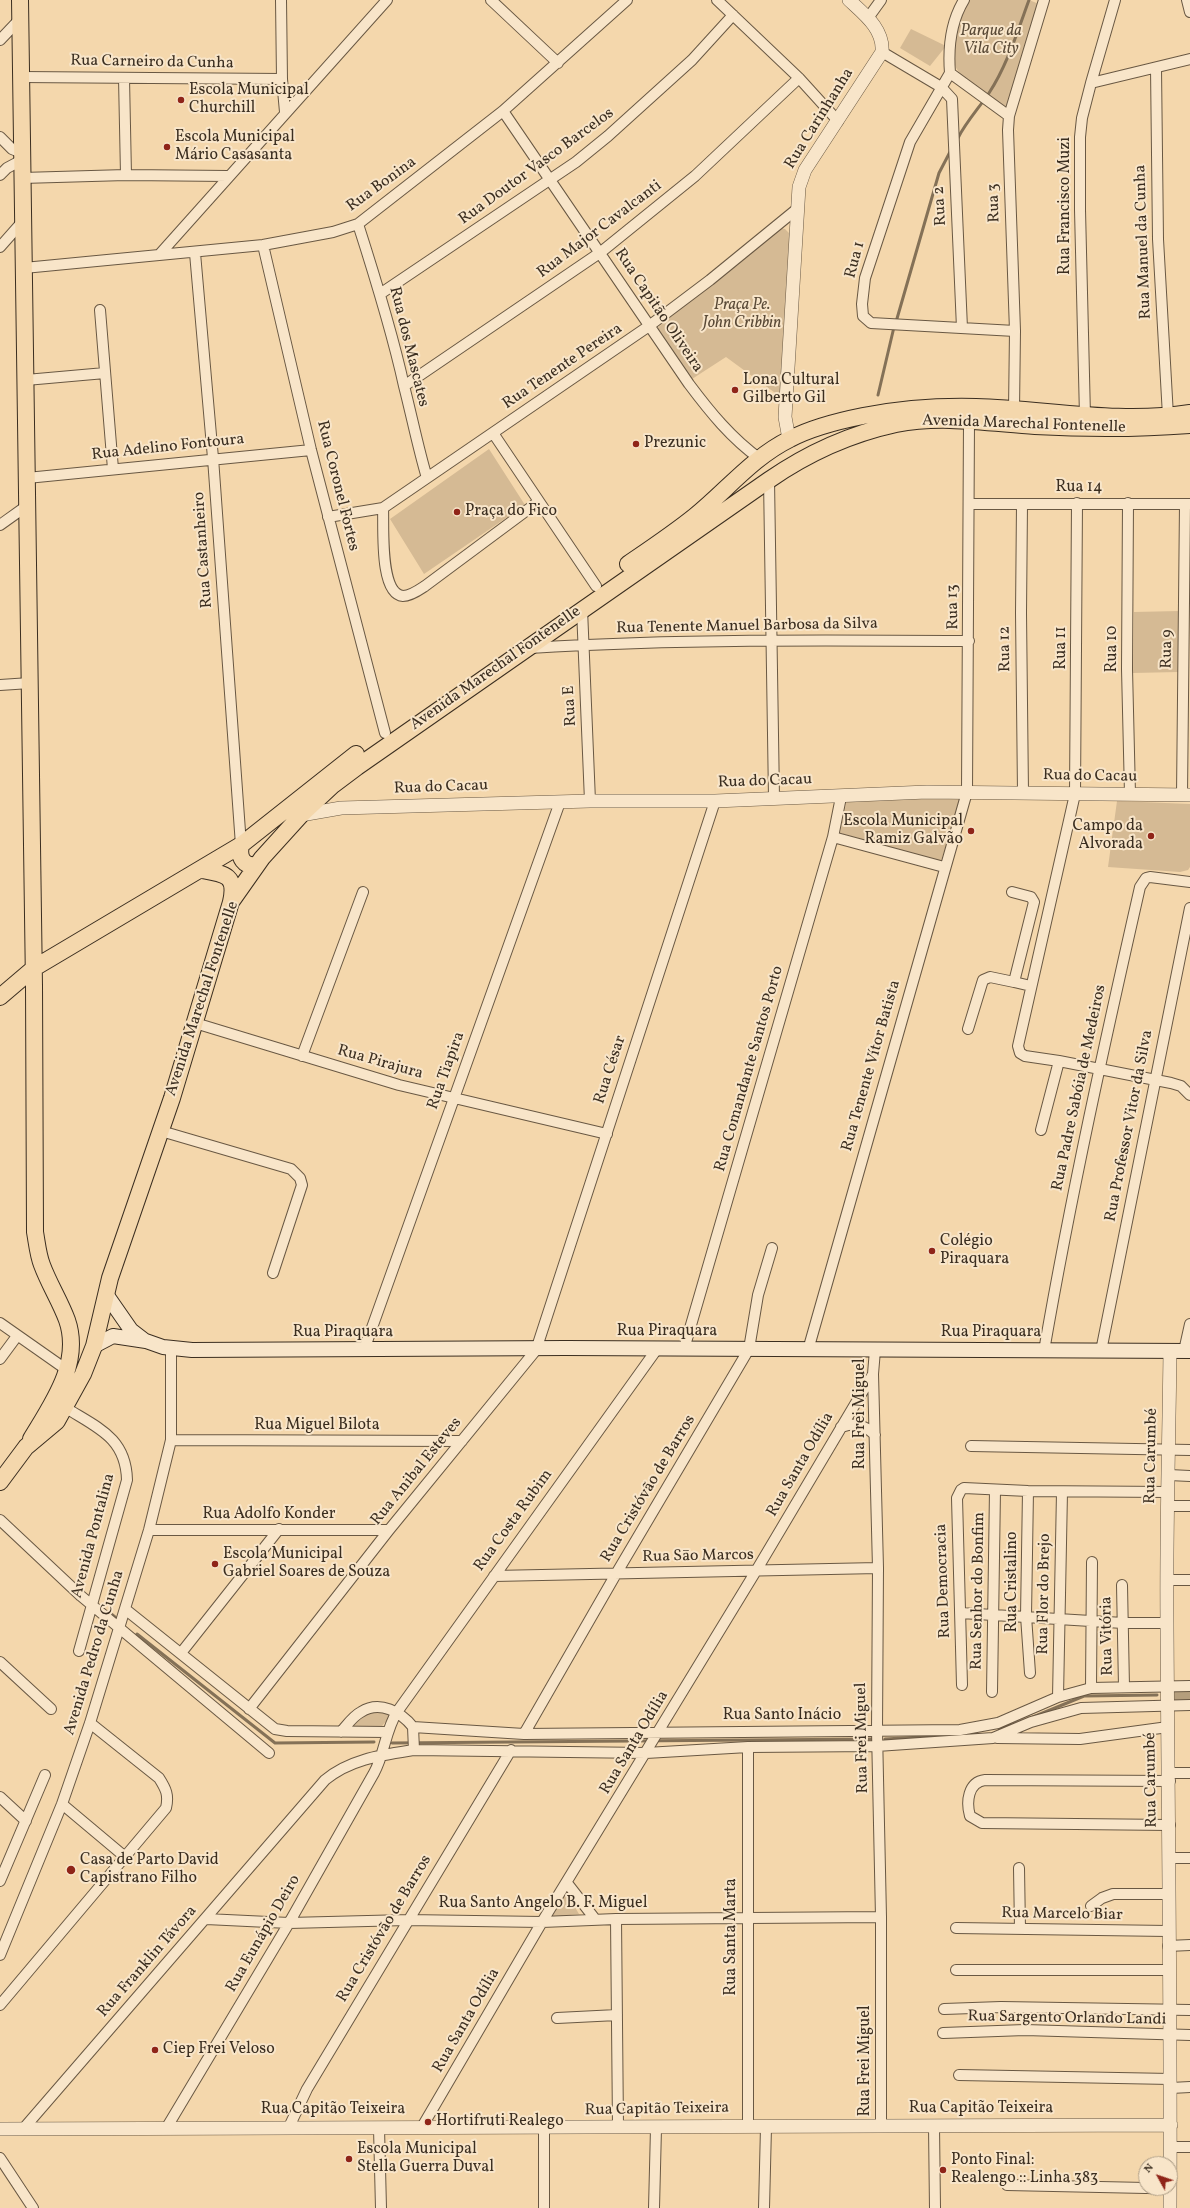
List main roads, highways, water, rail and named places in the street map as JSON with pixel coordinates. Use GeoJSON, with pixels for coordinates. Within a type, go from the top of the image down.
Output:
{"type":"FeatureCollection","features":[{"type":"Feature","properties":{"kind":"main road"},"geometry":{"type":"LineString","coordinates":[[0,1482],[26,1447],[51,1405],[69,1364],[70,1336],[67,1320],[41,1263],[35,1232],[34,968],[20,0]]}},
{"type":"Feature","properties":{"kind":"main road","name":"Avenida Marechal Fontenelle"},"geometry":{"type":"LineString","coordinates":[[4,993],[34,968],[202,870],[241,845],[337,768],[695,516],[760,458],[789,439],[830,423],[903,410],[946,407],[1014,410],[1086,416],[1168,416],[1190,413]]}},
{"type":"Feature","properties":{"kind":"main road","name":"Avenida Marechal Fontenelle"},"geometry":{"type":"LineString","coordinates":[[26,1447],[50,1428],[66,1408],[83,1374],[92,1350],[106,1294],[126,1228],[161,1131],[231,902],[257,866],[301,815],[333,785],[525,648],[769,480],[798,461],[834,443],[897,424],[946,420],[1084,428],[1190,425]]}},
{"type":"Feature","properties":{"kind":"main road"},"geometry":{"type":"LineString","coordinates":[[789,439],[793,446],[803,450],[834,443]]}},
{"type":"Feature","properties":{"kind":"main road"},"geometry":{"type":"LineString","coordinates":[[241,845],[240,856],[242,860],[251,866],[257,866]]}},
{"type":"Feature","properties":{"kind":"main road"},"geometry":{"type":"LineString","coordinates":[[202,870],[221,873],[229,879],[233,892],[231,902]]}},
{"type":"Feature","properties":{"kind":"main road"},"geometry":{"type":"LineString","coordinates":[[4,993],[23,990],[34,1001]]}},
{"type":"Feature","properties":{"kind":"main road","name":"Rua Piraquara"},"geometry":{"type":"LineString","coordinates":[[106,1294],[131,1330],[146,1341]]}},
{"type":"Feature","properties":{"kind":"main road","name":"Rua Piraquara"},"geometry":{"type":"LineString","coordinates":[[92,1350],[113,1336],[146,1341],[171,1348],[192,1350],[749,1349],[1187,1351]]}},
{"type":"Feature","properties":{"kind":"waterway"},"geometry":{"type":"LineString","coordinates":[[958,138],[989,93],[1001,71],[1012,48],[1029,0]]}},
{"type":"Feature","properties":{"kind":"waterway"},"geometry":{"type":"LineString","coordinates":[[896,322],[939,173],[951,150]]}},
{"type":"Feature","properties":{"kind":"waterway"},"geometry":{"type":"LineString","coordinates":[[878,395],[894,327]]}},
{"type":"Feature","properties":{"kind":"waterway"},"geometry":{"type":"LineString","coordinates":[[110,1613],[115,1617]]}},
{"type":"Feature","properties":{"kind":"waterway"},"geometry":{"type":"LineString","coordinates":[[137,1634],[275,1743],[374,1742]]}},
{"type":"Feature","properties":{"kind":"waterway"},"geometry":{"type":"LineString","coordinates":[[1173,1694],[1190,1694]]}},
{"type":"Feature","properties":{"kind":"waterway"},"geometry":{"type":"LineString","coordinates":[[1033,1717],[1084,1696],[1157,1695]]}},
{"type":"Feature","properties":{"kind":"waterway"},"geometry":{"type":"LineString","coordinates":[[885,1739],[977,1734]]}},
{"type":"Feature","properties":{"kind":"waterway"},"geometry":{"type":"LineString","coordinates":[[392,1743],[871,1739]]}},
{"type":"Feature","properties":{"kind":"place","name":"Escola Municipal Churchill"},"geometry":{"type":"Point","coordinates":[181,100]}},
{"type":"Feature","properties":{"kind":"place","name":"Escola Municipal Mário Casasanta"},"geometry":{"type":"Point","coordinates":[167,147]}},
{"type":"Feature","properties":{"kind":"place","name":"Lona Cultural Gilberto Gil"},"geometry":{"type":"Point","coordinates":[735,390]}},
{"type":"Feature","properties":{"kind":"place","name":"Prezunic"},"geometry":{"type":"Point","coordinates":[636,444]}},
{"type":"Feature","properties":{"kind":"place","name":"Praça do Fico"},"geometry":{"type":"Point","coordinates":[457,512]}},
{"type":"Feature","properties":{"kind":"place","name":"Escola Municipal Ramiz Galvão"},"geometry":{"type":"Point","coordinates":[971,831]}},
{"type":"Feature","properties":{"kind":"place","name":"Campo da Alvorada"},"geometry":{"type":"Point","coordinates":[1151,836]}},
{"type":"Feature","properties":{"kind":"place","name":"Colégio Piraquara"},"geometry":{"type":"Point","coordinates":[932,1251]}},
{"type":"Feature","properties":{"kind":"place","name":"Escola Municipal Gabriel Soares de Souza"},"geometry":{"type":"Point","coordinates":[215,1564]}},
{"type":"Feature","properties":{"kind":"place","name":"Casa de Parto David Capistrano Filho"},"geometry":{"type":"Point","coordinates":[71,1870]}},
{"type":"Feature","properties":{"kind":"place","name":"Ciep Frei Veloso"},"geometry":{"type":"Point","coordinates":[155,2050]}},
{"type":"Feature","properties":{"kind":"place","name":"Hortifruti Realego"},"geometry":{"type":"Point","coordinates":[428,2122]}},
{"type":"Feature","properties":{"kind":"place","name":"Escola Municipal Stella Guerra Duval"},"geometry":{"type":"Point","coordinates":[349,2159]}},
{"type":"Feature","properties":{"kind":"place","name":"Ponto Final: Realengo :: Linha 383"},"geometry":{"type":"Point","coordinates":[943,2170]}},
{"type":"Feature","properties":{"kind":"park label","name":"Parque da Vila City"},"geometry":{"type":"Point","coordinates":[991,41]}},
{"type":"Feature","properties":{"kind":"park label","name":"Praça Pe. John Cribbin"},"geometry":{"type":"Point","coordinates":[742,315]}}]}
